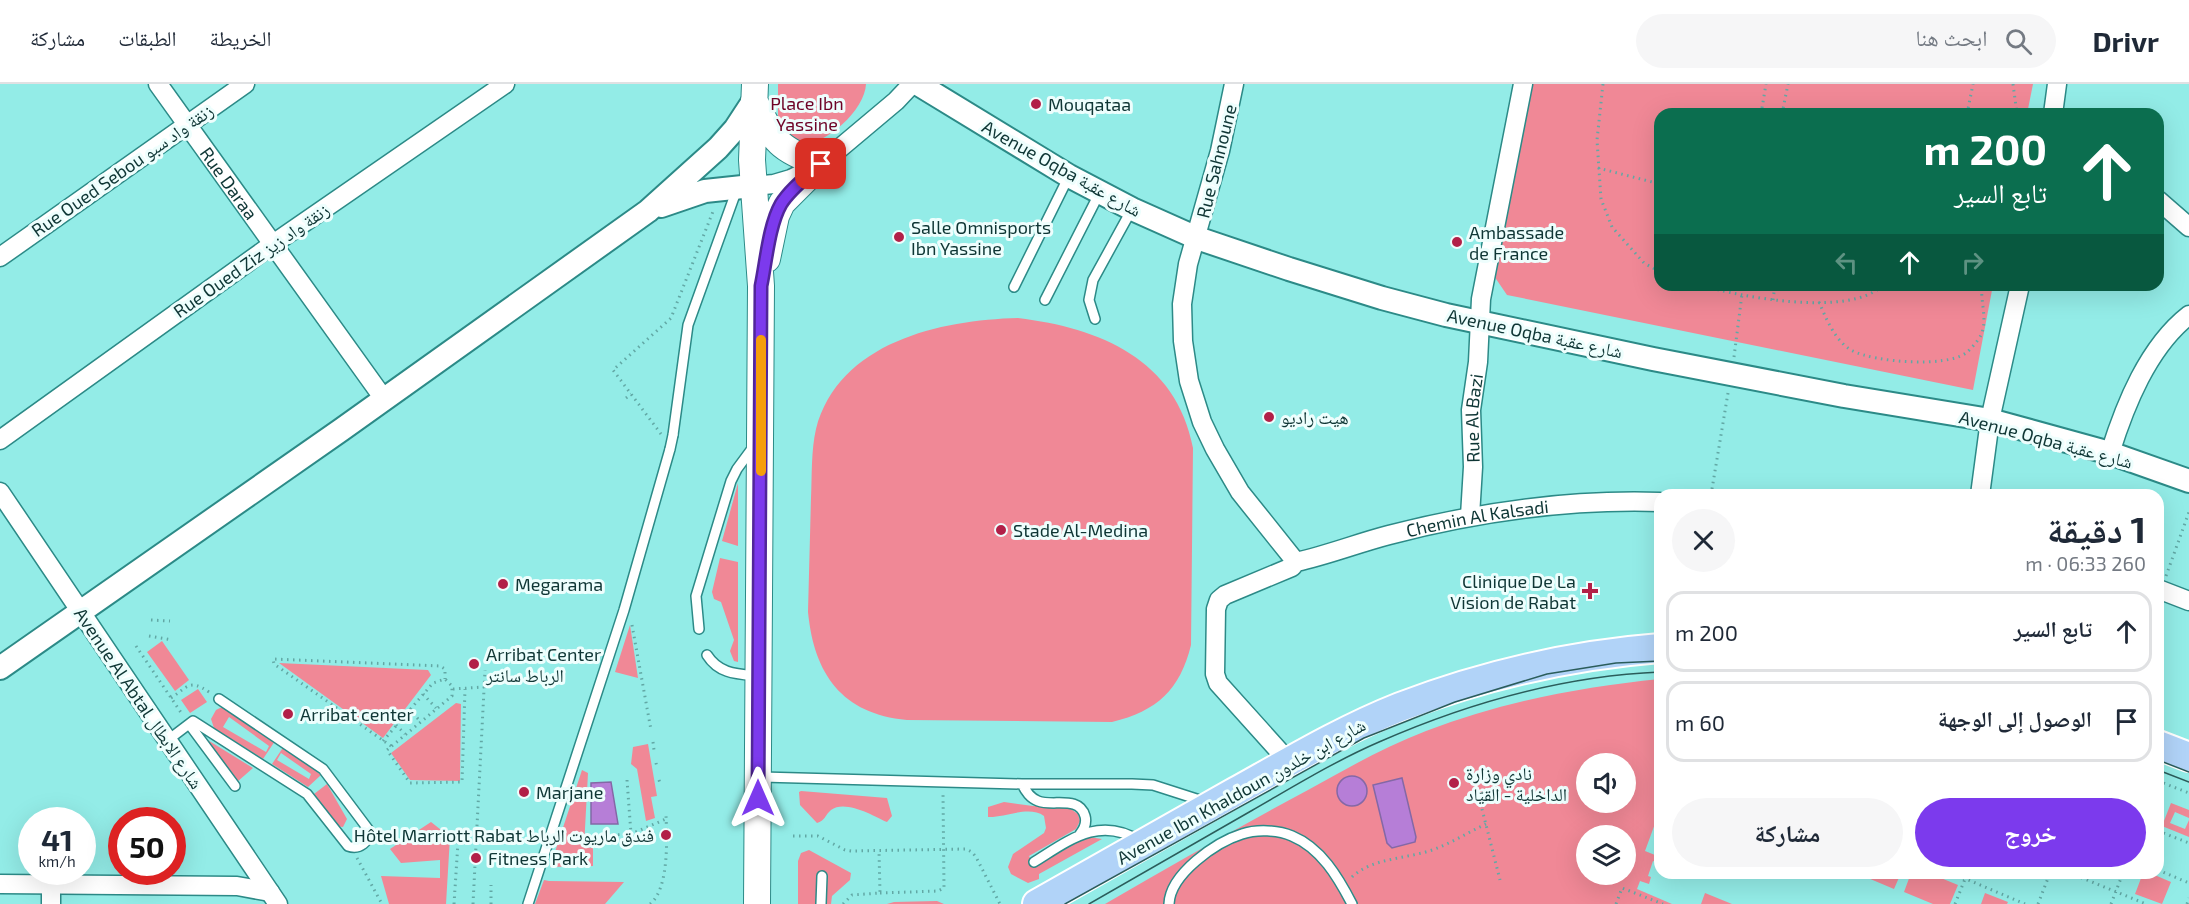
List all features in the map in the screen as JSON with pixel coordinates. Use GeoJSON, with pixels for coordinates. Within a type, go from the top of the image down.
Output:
{"type":"FeatureCollection","features":[{"type":"Feature","properties":{"kind":"main road"},"geometry":{"type":"LineString","coordinates":[[754,92],[778,143],[801,157],[821,164],[790,192],[782,203],[776,216],[761,286],[757,904]]}},
{"type":"Feature","properties":{"kind":"main road"},"geometry":{"type":"LineString","coordinates":[[754,92],[751,141],[737,187],[761,286]]}},
{"type":"Feature","properties":{"kind":"main road","name":"Avenue Ibn Khaldoun شارع ابن خلدون"},"geometry":{"type":"LineString","coordinates":[[1037,904],[1325,741],[1375,718],[1471,682],[1550,664],[1654,649]]}},
{"type":"Feature","properties":{"kind":"main road"},"geometry":{"type":"LineString","coordinates":[[2164,747],[2189,757]]}},
{"type":"Feature","properties":{"kind":"street","name":"Rue Daraa"},"geometry":{"type":"LineString","coordinates":[[158,84],[384,399]]}},
{"type":"Feature","properties":{"kind":"street","name":"Rue Oued Sebou زنقة واد سبو"},"geometry":{"type":"LineString","coordinates":[[0,257],[186,123],[245,84]]}},
{"type":"Feature","properties":{"kind":"street","name":"Rue Oued Ziz زنقة واد زيز"},"geometry":{"type":"LineString","coordinates":[[0,440],[273,244],[504,84]]}},
{"type":"Feature","properties":{"kind":"street"},"geometry":{"type":"LineString","coordinates":[[648,211],[686,196],[737,187],[774,184],[790,179],[821,164],[896,101],[912,84]]}},
{"type":"Feature","properties":{"kind":"street","name":"Avenue Oqba شارع عقبة"},"geometry":{"type":"LineString","coordinates":[[918,84],[1069,176],[1132,209],[1197,238],[1382,298],[1479,321],[1732,374],[1990,420],[2110,453],[2189,481]]}},
{"type":"Feature","properties":{"kind":"street","name":"Rue Sahnoune"},"geometry":{"type":"LineString","coordinates":[[1234,84],[1220,151],[1188,264],[1182,304],[1183,341],[1189,381],[1202,422],[1230,475],[1264,524],[1291,553],[1296,562]]}},
{"type":"Feature","properties":{"kind":"street","name":"Rue Al Bazi"},"geometry":{"type":"LineString","coordinates":[[1470,516],[1473,467],[1472,410],[1478,362],[1481,299],[1524,84]]}},
{"type":"Feature","properties":{"kind":"street"},"geometry":{"type":"LineString","coordinates":[[2056,108],[2057,84]]}},
{"type":"Feature","properties":{"kind":"street"},"geometry":{"type":"LineString","coordinates":[[0,668],[648,211],[718,148],[735,129],[754,92]]}},
{"type":"Feature","properties":{"kind":"street"},"geometry":{"type":"LineString","coordinates":[[2164,205],[2189,227]]}},
{"type":"Feature","properties":{"kind":"street"},"geometry":{"type":"LineString","coordinates":[[1981,489],[1990,420],[2019,291]]}},
{"type":"Feature","properties":{"kind":"street"},"geometry":{"type":"LineString","coordinates":[[2110,453],[2118,426],[2154,354],[2167,336],[2189,315]]}},
{"type":"Feature","properties":{"kind":"street","name":"Avenue Al Abtal شارع الابطال"},"geometry":{"type":"LineString","coordinates":[[0,492],[274,898]]}},
{"type":"Feature","properties":{"kind":"street","name":"Chemin Al Kalsadi"},"geometry":{"type":"LineString","coordinates":[[1288,762],[1218,683],[1215,674],[1216,609],[1219,600],[1226,595],[1292,567],[1296,562],[1385,535],[1470,516],[1565,503],[1654,502]]}},
{"type":"Feature","properties":{"kind":"street"},"geometry":{"type":"LineString","coordinates":[[2164,591],[2189,601]]}},
{"type":"Feature","properties":{"kind":"street"},"geometry":{"type":"LineString","coordinates":[[0,884],[18,884]]}},
{"type":"Feature","properties":{"kind":"street"},"geometry":{"type":"LineString","coordinates":[[96,884],[237,886],[274,898]]}},
{"type":"Feature","properties":{"kind":"street"},"geometry":{"type":"LineString","coordinates":[[51,885],[51,904]]}},
{"type":"Feature","properties":{"kind":"lane"},"geometry":{"type":"LineString","coordinates":[[1014,287],[1069,176]]}},
{"type":"Feature","properties":{"kind":"lane"},"geometry":{"type":"LineString","coordinates":[[528,904],[624,610],[670,449],[668,436],[688,325],[737,187]]}},
{"type":"Feature","properties":{"kind":"lane"},"geometry":{"type":"LineString","coordinates":[[1045,300],[1100,192]]}},
{"type":"Feature","properties":{"kind":"lane"},"geometry":{"type":"LineString","coordinates":[[1095,319],[1089,300],[1093,280],[1132,209]]}},
{"type":"Feature","properties":{"kind":"lane"},"geometry":{"type":"LineString","coordinates":[[699,629],[696,596],[729,488],[741,463],[760,440]]}},
{"type":"Feature","properties":{"kind":"lane"},"geometry":{"type":"LineString","coordinates":[[708,655],[713,664],[727,673],[759,676]]}},
{"type":"Feature","properties":{"kind":"lane"},"geometry":{"type":"LineString","coordinates":[[168,740],[193,721],[307,794],[343,842],[351,848],[366,842],[369,832],[329,775],[315,762],[219,699]]}},
{"type":"Feature","properties":{"kind":"lane"},"geometry":{"type":"LineString","coordinates":[[189,724],[235,786]]}},
{"type":"Feature","properties":{"kind":"lane"},"geometry":{"type":"LineString","coordinates":[[758,777],[1153,785],[1213,805]]}},
{"type":"Feature","properties":{"kind":"lane"},"geometry":{"type":"LineString","coordinates":[[1022,784],[1027,794],[1036,801],[1073,803],[1080,808],[1085,815],[1086,823],[1080,834]]}},
{"type":"Feature","properties":{"kind":"lane"},"geometry":{"type":"LineString","coordinates":[[1034,862],[1080,834],[1100,830],[1133,836],[1144,844]]}},
{"type":"Feature","properties":{"kind":"lane"},"geometry":{"type":"LineString","coordinates":[[1168,904],[1174,886],[1189,866],[1243,833],[1271,831],[1294,837],[1322,856],[1352,904]]}},
{"type":"Feature","properties":{"kind":"lane"},"geometry":{"type":"LineString","coordinates":[[822,876],[822,904]]}},
{"type":"Feature","properties":{"kind":"path"},"geometry":{"type":"LineString","coordinates":[[1603,84],[1597,140],[1601,200],[1612,227],[1644,263],[1654,269]]}},
{"type":"Feature","properties":{"kind":"path"},"geometry":{"type":"LineString","coordinates":[[1762,108],[1766,84]]}},
{"type":"Feature","properties":{"kind":"path"},"geometry":{"type":"LineString","coordinates":[[1783,108],[1788,84]]}},
{"type":"Feature","properties":{"kind":"path"},"geometry":{"type":"LineString","coordinates":[[1968,108],[1973,84]]}},
{"type":"Feature","properties":{"kind":"path"},"geometry":{"type":"LineString","coordinates":[[2013,84],[2016,108]]}},
{"type":"Feature","properties":{"kind":"path"},"geometry":{"type":"LineString","coordinates":[[1598,168],[1654,182]]}},
{"type":"Feature","properties":{"kind":"path"},"geometry":{"type":"LineString","coordinates":[[668,436],[613,370],[671,318],[737,187]]}},
{"type":"Feature","properties":{"kind":"path"},"geometry":{"type":"LineString","coordinates":[[1729,291],[1801,303],[1860,298],[1875,291]]}},
{"type":"Feature","properties":{"kind":"path"},"geometry":{"type":"LineString","coordinates":[[1773,300],[1774,291]]}},
{"type":"Feature","properties":{"kind":"path"},"geometry":{"type":"LineString","coordinates":[[1819,302],[1830,326],[1851,350],[1872,357],[1902,361],[1945,361],[1966,354],[1980,338],[1985,325],[1982,291]]}},
{"type":"Feature","properties":{"kind":"path"},"geometry":{"type":"LineString","coordinates":[[1712,489],[1732,374],[1742,294]]}},
{"type":"Feature","properties":{"kind":"path"},"geometry":{"type":"LineString","coordinates":[[614,381],[619,378]]}},
{"type":"Feature","properties":{"kind":"path"},"geometry":{"type":"LineString","coordinates":[[618,387],[623,383]]}},
{"type":"Feature","properties":{"kind":"path"},"geometry":{"type":"LineString","coordinates":[[622,392],[626,388]]}},
{"type":"Feature","properties":{"kind":"path"},"geometry":{"type":"LineString","coordinates":[[626,398],[631,394]]}},
{"type":"Feature","properties":{"kind":"path"},"geometry":{"type":"LineString","coordinates":[[2164,578],[2189,512]]}},
{"type":"Feature","properties":{"kind":"path"},"geometry":{"type":"LineString","coordinates":[[624,610],[635,630],[651,730]]}},
{"type":"Feature","properties":{"kind":"path"},"geometry":{"type":"LineString","coordinates":[[151,620],[170,621]]}},
{"type":"Feature","properties":{"kind":"path"},"geometry":{"type":"LineString","coordinates":[[149,636],[172,640]]}},
{"type":"Feature","properties":{"kind":"path"},"geometry":{"type":"LineString","coordinates":[[136,646],[189,724]]}},
{"type":"Feature","properties":{"kind":"path"},"geometry":{"type":"LineString","coordinates":[[391,746],[274,664],[273,660],[440,666],[445,669],[445,679]]}},
{"type":"Feature","properties":{"kind":"path"},"geometry":{"type":"LineString","coordinates":[[472,904],[485,670]]}},
{"type":"Feature","properties":{"kind":"path"},"geometry":{"type":"LineString","coordinates":[[383,741],[436,680],[445,679],[453,689],[450,699],[420,721],[387,751],[410,783],[462,782],[465,688]]}},
{"type":"Feature","properties":{"kind":"path"},"geometry":{"type":"LineString","coordinates":[[171,698],[194,684],[219,699]]}},
{"type":"Feature","properties":{"kind":"path"},"geometry":{"type":"LineString","coordinates":[[453,689],[484,687]]}},
{"type":"Feature","properties":{"kind":"path"},"geometry":{"type":"LineString","coordinates":[[423,694],[436,709]]}},
{"type":"Feature","properties":{"kind":"path"},"geometry":{"type":"LineString","coordinates":[[410,710],[420,721]]}},
{"type":"Feature","properties":{"kind":"path"},"geometry":{"type":"LineString","coordinates":[[396,725],[405,734]]}},
{"type":"Feature","properties":{"kind":"path"},"geometry":{"type":"LineString","coordinates":[[653,742],[654,750]]}},
{"type":"Feature","properties":{"kind":"path"},"geometry":{"type":"LineString","coordinates":[[627,780],[632,834]]}},
{"type":"Feature","properties":{"kind":"path"},"geometry":{"type":"LineString","coordinates":[[843,904],[852,895],[942,891],[945,885],[943,782]]}},
{"type":"Feature","properties":{"kind":"path"},"geometry":{"type":"LineString","coordinates":[[2164,784],[2189,793]]}},
{"type":"Feature","properties":{"kind":"path"},"geometry":{"type":"LineString","coordinates":[[1482,809],[1500,880]]}},
{"type":"Feature","properties":{"kind":"path"},"geometry":{"type":"LineString","coordinates":[[594,836],[632,834],[666,818],[662,889],[651,904]]}},
{"type":"Feature","properties":{"kind":"path"},"geometry":{"type":"LineString","coordinates":[[1344,888],[1357,872],[1382,862],[1434,849],[1486,824]]}},
{"type":"Feature","properties":{"kind":"path"},"geometry":{"type":"LineString","coordinates":[[454,904],[459,827]]}},
{"type":"Feature","properties":{"kind":"path"},"geometry":{"type":"LineString","coordinates":[[2164,833],[2189,843]]}},
{"type":"Feature","properties":{"kind":"path"},"geometry":{"type":"LineString","coordinates":[[792,836],[824,837],[845,850],[966,849],[972,852],[1000,904]]}},
{"type":"Feature","properties":{"kind":"path"},"geometry":{"type":"LineString","coordinates":[[351,848],[382,904]]}},
{"type":"Feature","properties":{"kind":"path"},"geometry":{"type":"LineString","coordinates":[[879,851],[880,893]]}},
{"type":"Feature","properties":{"kind":"path"},"geometry":{"type":"LineString","coordinates":[[2164,873],[2189,883]]}},
{"type":"Feature","properties":{"kind":"path"},"geometry":{"type":"LineString","coordinates":[[1955,904],[1965,879],[2025,904]]}},
{"type":"Feature","properties":{"kind":"path"},"geometry":{"type":"LineString","coordinates":[[2038,904],[2048,879]]}},
{"type":"Feature","properties":{"kind":"path"},"geometry":{"type":"LineString","coordinates":[[2085,879],[2146,904]]}},
{"type":"Feature","properties":{"kind":"path"},"geometry":{"type":"LineString","coordinates":[[2111,904],[2121,879]]}},
{"type":"Feature","properties":{"kind":"path"},"geometry":{"type":"LineString","coordinates":[[491,904],[493,886]]}},
{"type":"Feature","properties":{"kind":"path"},"geometry":{"type":"LineString","coordinates":[[1616,904],[1623,888],[1663,904]]}},
{"type":"Feature","properties":{"kind":"path"},"geometry":{"type":"LineString","coordinates":[[2187,904],[2189,898]]}},
{"type":"Feature","properties":{"kind":"green space","name":"Place Ibn Yassine"},"geometry":{"type":"Polygon","coordinates":[[[778,84],[866,84],[858,105],[841,126],[818,141],[796,145],[778,124],[778,84]]]}},
{"type":"Feature","properties":{"kind":"green space"},"geometry":{"type":"Polygon","coordinates":[[[1527,84],[2033,84],[2028,108],[1654,108],[1654,291],[1992,291],[1973,390],[1507,295],[1492,273],[1527,84]]]}},
{"type":"Feature","properties":{"kind":"green space","name":"Stade Al-Medina"},"geometry":{"type":"Polygon","coordinates":[[[1018,318],[1078,330],[1130,353],[1152,370],[1170,392],[1184,417],[1193,448],[1191,645],[1186,661],[1173,686],[1154,705],[1142,712],[1112,722],[907,720],[884,716],[849,700],[835,687],[825,672],[811,634],[808,612],[812,463],[816,429],[828,399],[846,375],[869,356],[896,342],[926,331],[957,324],[1018,318]]]}},
{"type":"Feature","properties":{"kind":"green space"},"geometry":{"type":"Polygon","coordinates":[[[738,483],[738,546],[722,541],[738,483]]]}},
{"type":"Feature","properties":{"kind":"green space"},"geometry":{"type":"Polygon","coordinates":[[[720,558],[738,562],[738,662],[734,661],[730,651],[734,640],[721,602],[714,599],[712,592],[720,558]]]}},
{"type":"Feature","properties":{"kind":"green space"},"geometry":{"type":"Polygon","coordinates":[[[630,625],[638,678],[615,672],[630,625]]]}},
{"type":"Feature","properties":{"kind":"green space"},"geometry":{"type":"Polygon","coordinates":[[[162,641],[189,680],[175,691],[147,652],[162,641]]]}},
{"type":"Feature","properties":{"kind":"green space"},"geometry":{"type":"Polygon","coordinates":[[[279,663],[428,670],[431,675],[383,738],[279,663]]]}},
{"type":"Feature","properties":{"kind":"green space","name":"نادي وزارة الداخلية - القيّاد"},"geometry":{"type":"Polygon","coordinates":[[[1654,680],[1654,826],[1645,851],[1654,855],[1654,861],[1648,876],[1651,877],[1649,884],[1640,881],[1637,889],[1672,904],[1105,904],[1380,751],[1410,737],[1455,721],[1541,697],[1654,680]]]}},
{"type":"Feature","properties":{"kind":"green space"},"geometry":{"type":"Polygon","coordinates":[[[198,689],[207,702],[190,713],[181,700],[198,689]]]}},
{"type":"Feature","properties":{"kind":"green space"},"geometry":{"type":"Polygon","coordinates":[[[456,703],[461,704],[460,781],[410,780],[391,753],[456,703]]]}},
{"type":"Feature","properties":{"kind":"green space"},"geometry":{"type":"Polygon","coordinates":[[[225,708],[275,741],[263,759],[214,728],[211,719],[216,710],[225,708]],[[229,717],[223,727],[266,752],[269,746],[229,717]]]}},
{"type":"Feature","properties":{"kind":"green space"},"geometry":{"type":"Polygon","coordinates":[[[206,739],[253,768],[237,782],[206,739]]]}},
{"type":"Feature","properties":{"kind":"green space"},"geometry":{"type":"Polygon","coordinates":[[[648,744],[657,796],[651,797],[655,818],[646,821],[637,769],[631,764],[633,747],[648,744]]]}},
{"type":"Feature","properties":{"kind":"green space"},"geometry":{"type":"Polygon","coordinates":[[[284,746],[321,775],[308,787],[272,764],[284,746]],[[281,753],[277,760],[309,779],[311,774],[281,753]]]}},
{"type":"Feature","properties":{"kind":"green space"},"geometry":{"type":"Polygon","coordinates":[[[582,770],[588,773],[584,847],[593,848],[593,866],[550,867],[582,770]]]}},
{"type":"Feature","properties":{"kind":"green space"},"geometry":{"type":"Polygon","coordinates":[[[327,784],[347,819],[343,827],[335,826],[314,794],[327,784]]]}},
{"type":"Feature","properties":{"kind":"green space"},"geometry":{"type":"Polygon","coordinates":[[[799,792],[887,798],[892,816],[887,822],[844,806],[831,810],[817,823],[800,805],[799,792]]]}},
{"type":"Feature","properties":{"kind":"green space"},"geometry":{"type":"Polygon","coordinates":[[[1004,802],[1068,807],[1078,814],[1080,821],[1076,829],[1029,856],[1035,867],[1083,839],[1089,837],[1102,839],[1039,874],[1039,879],[1028,883],[1011,874],[1008,867],[1013,854],[1044,833],[1046,828],[1044,816],[1024,812],[988,817],[988,807],[1004,802]]]}},
{"type":"Feature","properties":{"kind":"green space"},"geometry":{"type":"Polygon","coordinates":[[[2171,803],[2189,810],[2189,818],[2175,812],[2170,823],[2185,829],[2189,820],[2189,837],[2164,827],[2171,803]]]}},
{"type":"Feature","properties":{"kind":"green space"},"geometry":{"type":"Polygon","coordinates":[[[431,822],[450,837],[446,904],[389,904],[381,876],[440,878],[440,860],[401,863],[390,849],[431,822]]]}},
{"type":"Feature","properties":{"kind":"green space"},"geometry":{"type":"Polygon","coordinates":[[[809,850],[851,873],[850,880],[832,896],[831,904],[827,904],[827,873],[817,873],[816,904],[798,904],[798,861],[801,853],[809,850]]]}},
{"type":"Feature","properties":{"kind":"green space"},"geometry":{"type":"Polygon","coordinates":[[[1870,879],[1898,879],[1894,889],[1870,879]]]}},
{"type":"Feature","properties":{"kind":"green space"},"geometry":{"type":"Polygon","coordinates":[[[1909,879],[1943,879],[1958,885],[1950,904],[1933,904],[1904,892],[1909,879]]]}},
{"type":"Feature","properties":{"kind":"green space"},"geometry":{"type":"Polygon","coordinates":[[[2141,879],[2164,879],[2171,882],[2162,904],[2135,894],[2141,879]]]}},
{"type":"Feature","properties":{"kind":"green space"},"geometry":{"type":"Polygon","coordinates":[[[544,880],[624,882],[605,904],[535,904],[544,880]]]}},
{"type":"Feature","properties":{"kind":"green space"},"geometry":{"type":"Polygon","coordinates":[[[1705,893],[1732,904],[1701,904],[1705,893]]]}},
{"type":"Feature","properties":{"kind":"green space"},"geometry":{"type":"Polygon","coordinates":[[[1985,893],[2008,902],[2007,904],[1981,904],[1985,893]]]}},
{"type":"Feature","properties":{"kind":"green space"},"geometry":{"type":"Polygon","coordinates":[[[937,901],[944,904],[887,904],[894,902],[937,901]]]}},
{"type":"Feature","properties":{"kind":"shaded area"},"geometry":{"type":"Polygon","coordinates":[[[1352,776],[1363,780],[1367,791],[1363,802],[1352,806],[1341,802],[1337,791],[1341,780],[1352,776]]]}},
{"type":"Feature","properties":{"kind":"shaded area"},"geometry":{"type":"Polygon","coordinates":[[[1402,778],[1416,837],[1415,842],[1392,848],[1387,843],[1373,785],[1402,778]]]}},
{"type":"Feature","properties":{"kind":"shaded area"},"geometry":{"type":"Polygon","coordinates":[[[611,782],[618,824],[591,824],[591,783],[611,782]]]}},
{"type":"Feature","properties":{"kind":"tram line"},"geometry":{"type":"LineString","coordinates":[[1065,904],[1364,738],[1455,702],[1547,674],[1616,663],[1654,661]]}},
{"type":"Feature","properties":{"kind":"tram line"},"geometry":{"type":"LineString","coordinates":[[1089,904],[1330,766],[1413,728],[1517,694],[1588,679],[1654,672]]}},
{"type":"Feature","properties":{"kind":"tram line"},"geometry":{"type":"LineString","coordinates":[[2164,762],[2189,772]]}},
{"type":"Feature","properties":{"kind":"tram line"},"geometry":{"type":"LineString","coordinates":[[2164,772],[2189,782]]}},
{"type":"Feature","properties":{"kind":"slow traffic"},"geometry":{"type":"LineString","coordinates":[[761,340],[761,471]]}},
{"type":"Feature","properties":{"kind":"place","name":"Mouqataa"},"geometry":{"type":"Point","coordinates":[1036,104]}},
{"type":"Feature","properties":{"kind":"place","name":"Salle Omnisports Ibn Yassine"},"geometry":{"type":"Point","coordinates":[899,237]}},
{"type":"Feature","properties":{"kind":"place","name":"Ambassade de France"},"geometry":{"type":"Point","coordinates":[1457,242]}},
{"type":"Feature","properties":{"kind":"place","name":"هيت راديو"},"geometry":{"type":"Point","coordinates":[1269,417]}},
{"type":"Feature","properties":{"kind":"place","name":"Stade Al-Medina"},"geometry":{"type":"Point","coordinates":[1001,530]}},
{"type":"Feature","properties":{"kind":"place","name":"Megarama"},"geometry":{"type":"Point","coordinates":[503,584]}},
{"type":"Feature","properties":{"kind":"place","name":"Clinique De La Vision de Rabat"},"geometry":{"type":"Point","coordinates":[1590,591]}},
{"type":"Feature","properties":{"kind":"place","name":"Arribat Center الرباط سانتر"},"geometry":{"type":"Point","coordinates":[474,664]}},
{"type":"Feature","properties":{"kind":"place","name":"Arribat center"},"geometry":{"type":"Point","coordinates":[288,714]}},
{"type":"Feature","properties":{"kind":"place","name":"نادي وزارة الداخلية - القيّاد"},"geometry":{"type":"Point","coordinates":[1454,783]}},
{"type":"Feature","properties":{"kind":"place","name":"Marjane"},"geometry":{"type":"Point","coordinates":[524,792]}},
{"type":"Feature","properties":{"kind":"place","name":"Hôtel Marriott Rabat فندق ماريوت الرباط"},"geometry":{"type":"Point","coordinates":[666,835]}},
{"type":"Feature","properties":{"kind":"place","name":"Fitness Park"},"geometry":{"type":"Point","coordinates":[476,858]}},
{"type":"Feature","properties":{"kind":"route"},"geometry":{"type":"LineString","coordinates":[[758,798],[761,286],[776,216],[782,203],[790,192],[821,164]]}}]}
